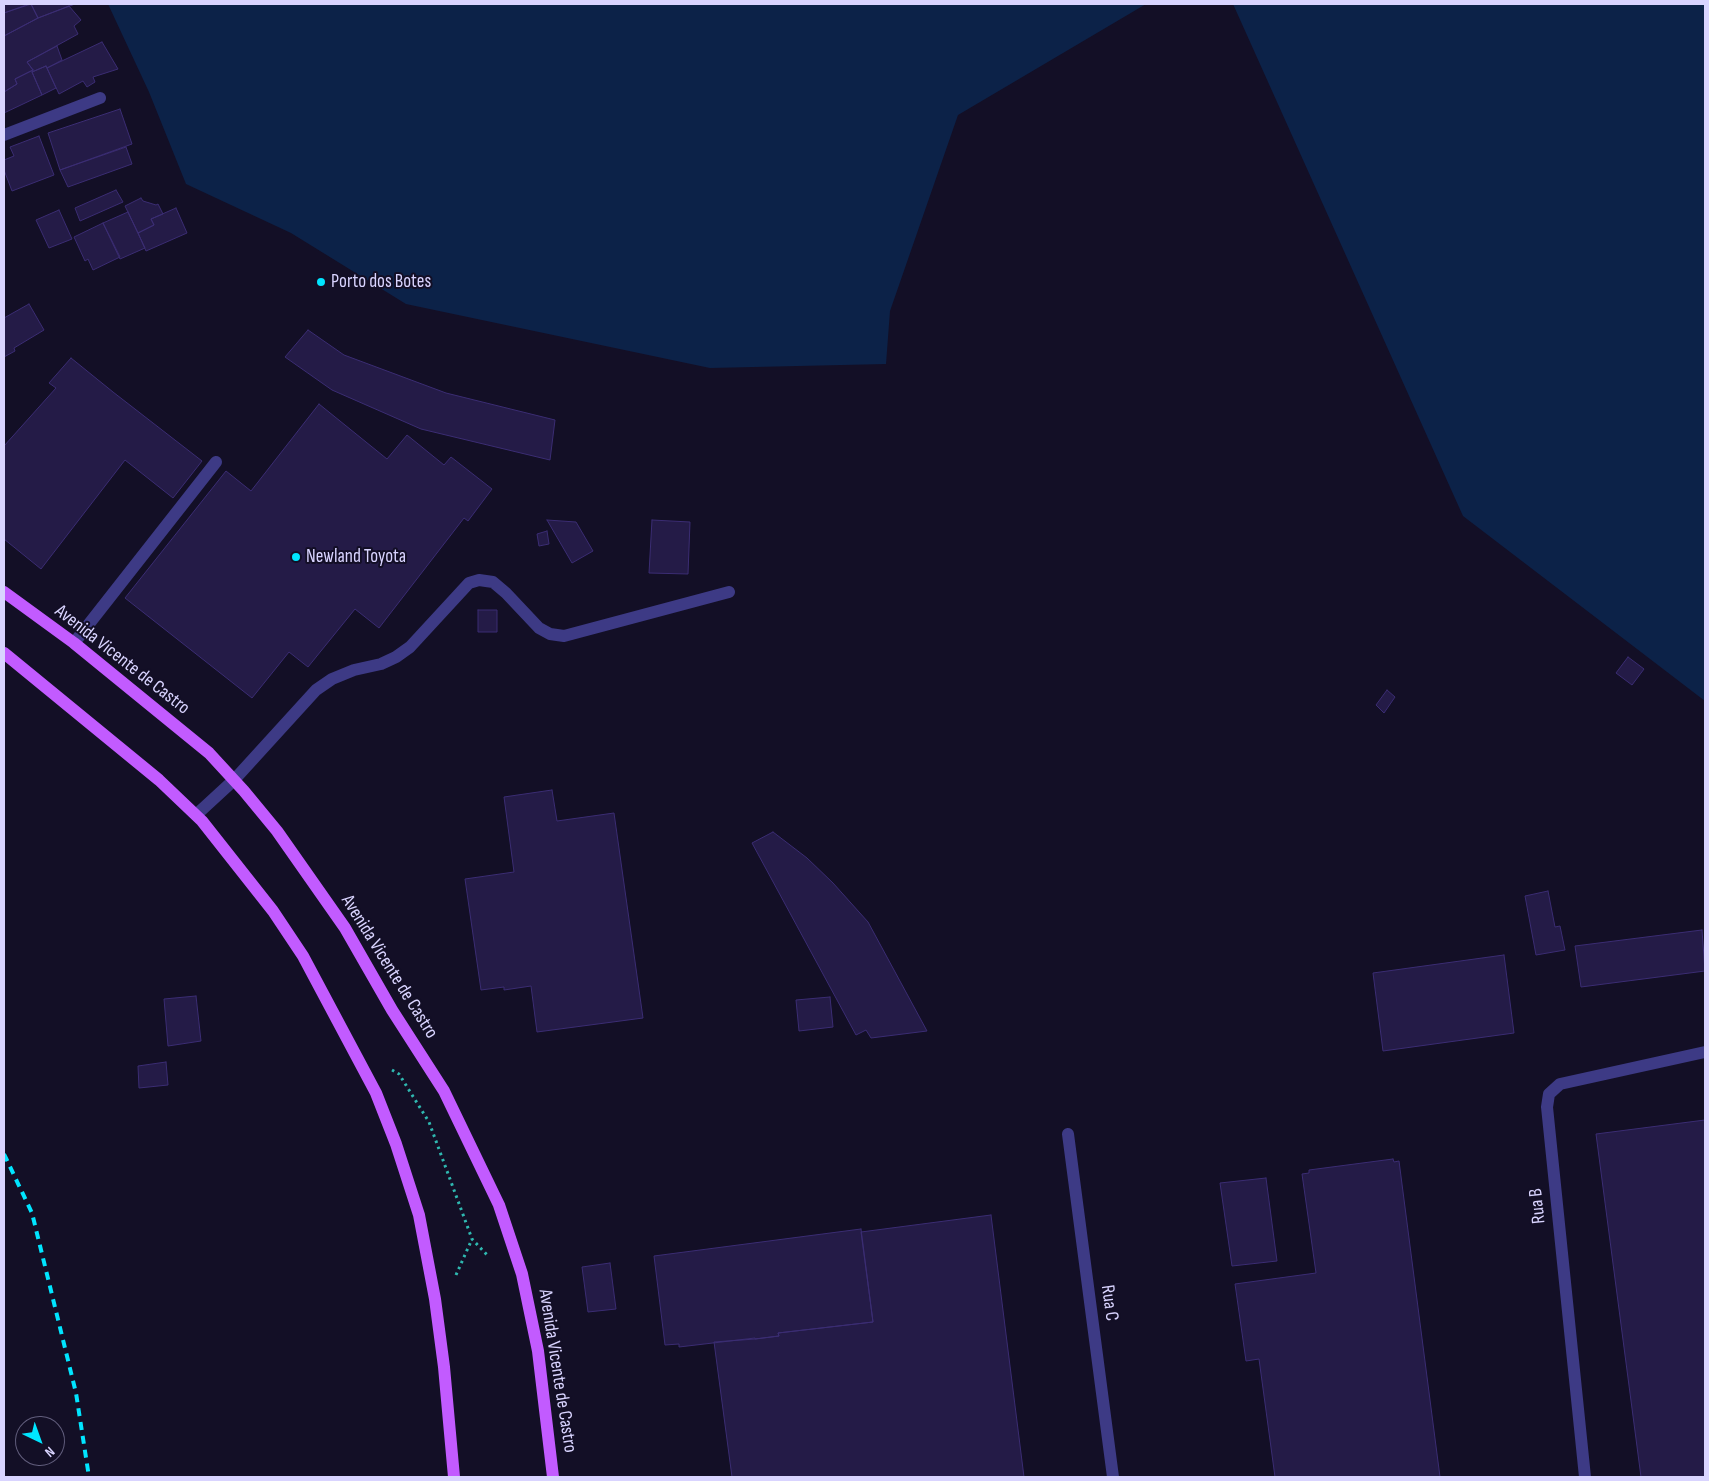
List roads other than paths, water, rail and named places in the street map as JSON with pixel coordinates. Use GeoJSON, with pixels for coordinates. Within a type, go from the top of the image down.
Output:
{"type":"FeatureCollection","features":[{"type":"Feature","properties":{"kind":"main road","name":"Avenida Vicente de Castro"},"geometry":{"type":"LineString","coordinates":[[4,592],[74,643],[209,754],[234,780],[277,831],[345,928],[392,1010],[444,1091],[500,1205],[522,1274],[538,1351],[553,1477]]}},
{"type":"Feature","properties":{"kind":"main road"},"geometry":{"type":"LineString","coordinates":[[4,654],[159,780],[196,815],[273,911],[303,956],[376,1093],[396,1144],[419,1215],[435,1299],[444,1367],[454,1477]]}},
{"type":"Feature","properties":{"kind":"street"},"geometry":{"type":"LineString","coordinates":[[4,135],[100,98]]}},
{"type":"Feature","properties":{"kind":"street"},"geometry":{"type":"LineString","coordinates":[[74,643],[216,462]]}},
{"type":"Feature","properties":{"kind":"street"},"geometry":{"type":"LineString","coordinates":[[196,815],[234,780],[316,690],[332,679],[354,670],[381,664],[396,657],[410,647],[469,583],[479,580],[493,582],[539,628],[550,634],[564,636],[729,592]]}},
{"type":"Feature","properties":{"kind":"street","name":"Rua B"},"geometry":{"type":"LineString","coordinates":[[1585,1477],[1547,1107],[1549,1094],[1560,1084],[1705,1052]]}},
{"type":"Feature","properties":{"kind":"street","name":"Rua C"},"geometry":{"type":"LineString","coordinates":[[1068,1134],[1113,1477]]}},
{"type":"Feature","properties":{"kind":"water"},"geometry":{"type":"Polygon","coordinates":[[[108,4],[1146,4],[958,115],[890,311],[886,364],[710,368],[406,304],[291,233],[186,184],[149,92],[108,4]]]}},
{"type":"Feature","properties":{"kind":"water"},"geometry":{"type":"Polygon","coordinates":[[[1233,4],[1705,4],[1705,701],[1463,516],[1233,4]]]}},
{"type":"Feature","properties":{"kind":"railway"},"geometry":{"type":"LineString","coordinates":[[4,1154],[32,1213],[76,1393],[89,1477]]}},
{"type":"Feature","properties":{"kind":"place","name":"Porto dos Botes"},"geometry":{"type":"Point","coordinates":[321,282]}},
{"type":"Feature","properties":{"kind":"place","name":"Newland Toyota"},"geometry":{"type":"Point","coordinates":[296,557]}}]}
